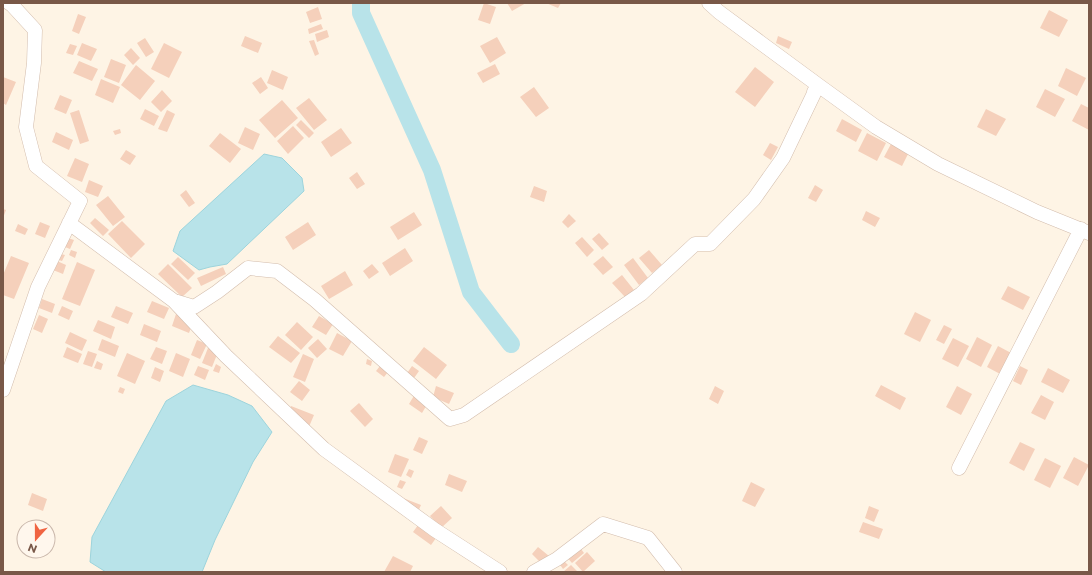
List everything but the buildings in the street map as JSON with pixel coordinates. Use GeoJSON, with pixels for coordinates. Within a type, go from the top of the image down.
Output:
{"type":"FeatureCollection","features":[{"type":"Feature","properties":{"kind":"street"},"geometry":{"type":"LineString","coordinates":[[3,390],[38,288],[80,201],[36,166],[26,127],[34,63],[35,30],[9,3]]}},
{"type":"Feature","properties":{"kind":"street"},"geometry":{"type":"LineString","coordinates":[[709,3],[719,12],[876,127],[938,164],[1037,212],[1085,231],[959,468]]}},
{"type":"Feature","properties":{"kind":"street"},"geometry":{"type":"LineString","coordinates":[[174,300],[194,307],[217,292],[248,268],[277,271],[315,300],[450,418],[464,415],[641,294],[695,244],[766,182],[818,85]]}},
{"type":"Feature","properties":{"kind":"street"},"geometry":{"type":"LineString","coordinates":[[70,223],[174,300],[226,356],[324,449],[435,530],[500,572]]}},
{"type":"Feature","properties":{"kind":"street"},"geometry":{"type":"LineString","coordinates":[[534,572],[557,559],[603,524],[648,538],[675,572]]}},
{"type":"Feature","properties":{"kind":"water"},"geometry":{"type":"Polygon","coordinates":[[[264,154],[282,158],[302,178],[304,191],[227,264],[199,270],[173,251],[180,231],[264,154]]]}},
{"type":"Feature","properties":{"kind":"water"},"geometry":{"type":"Polygon","coordinates":[[[193,385],[228,395],[252,406],[272,432],[253,462],[215,540],[202,572],[106,572],[90,562],[92,537],[166,401],[193,385]]]}},
{"type":"Feature","properties":{"kind":"waterway"},"geometry":{"type":"LineString","coordinates":[[361,3],[361,13],[432,170],[471,292],[511,344]]}}]}
